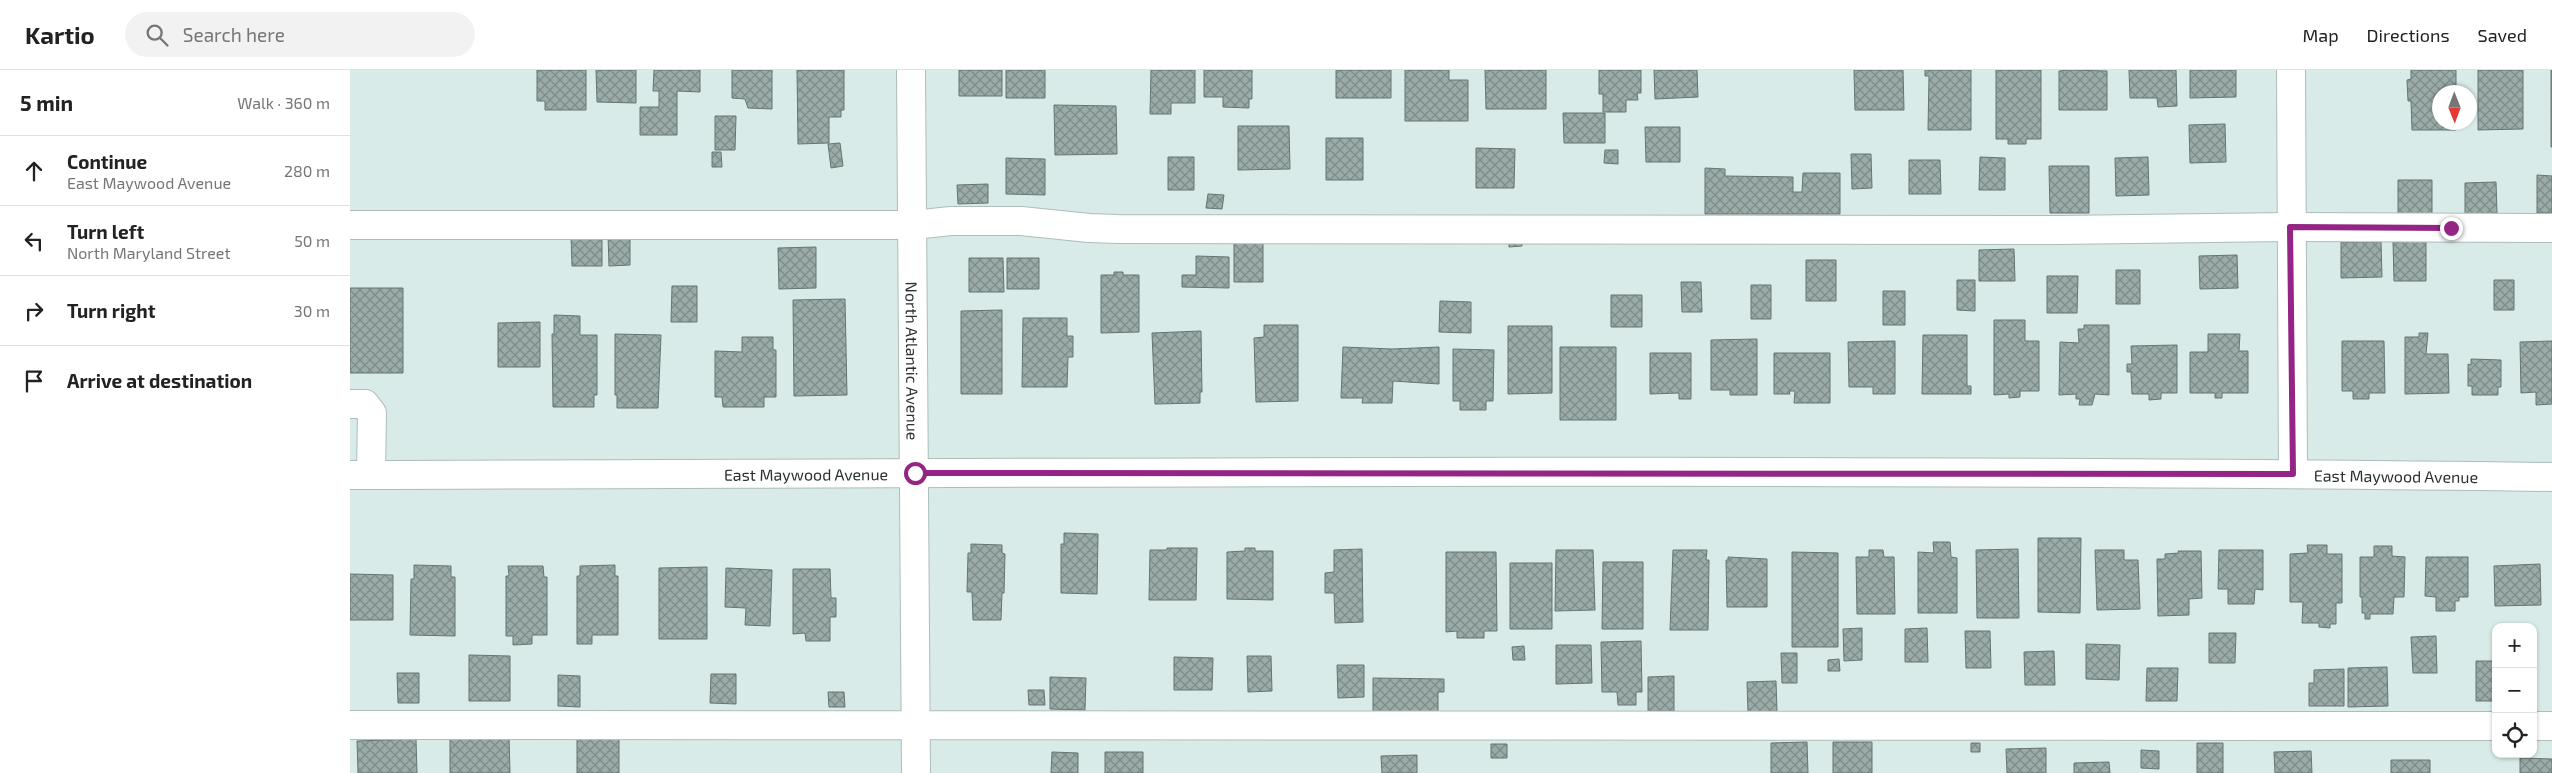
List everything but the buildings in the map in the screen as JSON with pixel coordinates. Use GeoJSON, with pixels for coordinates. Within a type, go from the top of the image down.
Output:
{"type":"FeatureCollection","features":[{"type":"Feature","properties":{"kind":"street","name":"North Atlantic Avenue"},"geometry":{"type":"LineString","coordinates":[[911,70],[916,773]]}},
{"type":"Feature","properties":{"kind":"street"},"geometry":{"type":"LineString","coordinates":[[2291,70],[2290,227],[2293,474]]}},
{"type":"Feature","properties":{"kind":"street"},"geometry":{"type":"LineString","coordinates":[[350,226],[913,225],[951,221],[1021,221],[1118,229],[2086,230],[2290,227],[2552,228]]}},
{"type":"Feature","properties":{"kind":"street"},"geometry":{"type":"LineString","coordinates":[[350,404],[365,404],[372,414],[360,475]]}},
{"type":"Feature","properties":{"kind":"street","name":"East Maywood Avenue"},"geometry":{"type":"LineString","coordinates":[[360,475],[915,473],[2293,474],[2552,476]]}},
{"type":"Feature","properties":{"kind":"street"},"geometry":{"type":"LineString","coordinates":[[350,725],[916,727],[2492,726]]}},
{"type":"Feature","properties":{"kind":"street"},"geometry":{"type":"LineString","coordinates":[[2537,726],[2552,726]]}},
{"type":"Feature","properties":{"kind":"route"},"geometry":{"type":"LineString","coordinates":[[915,473],[2293,474],[2290,227],[2451,228]]}}]}
